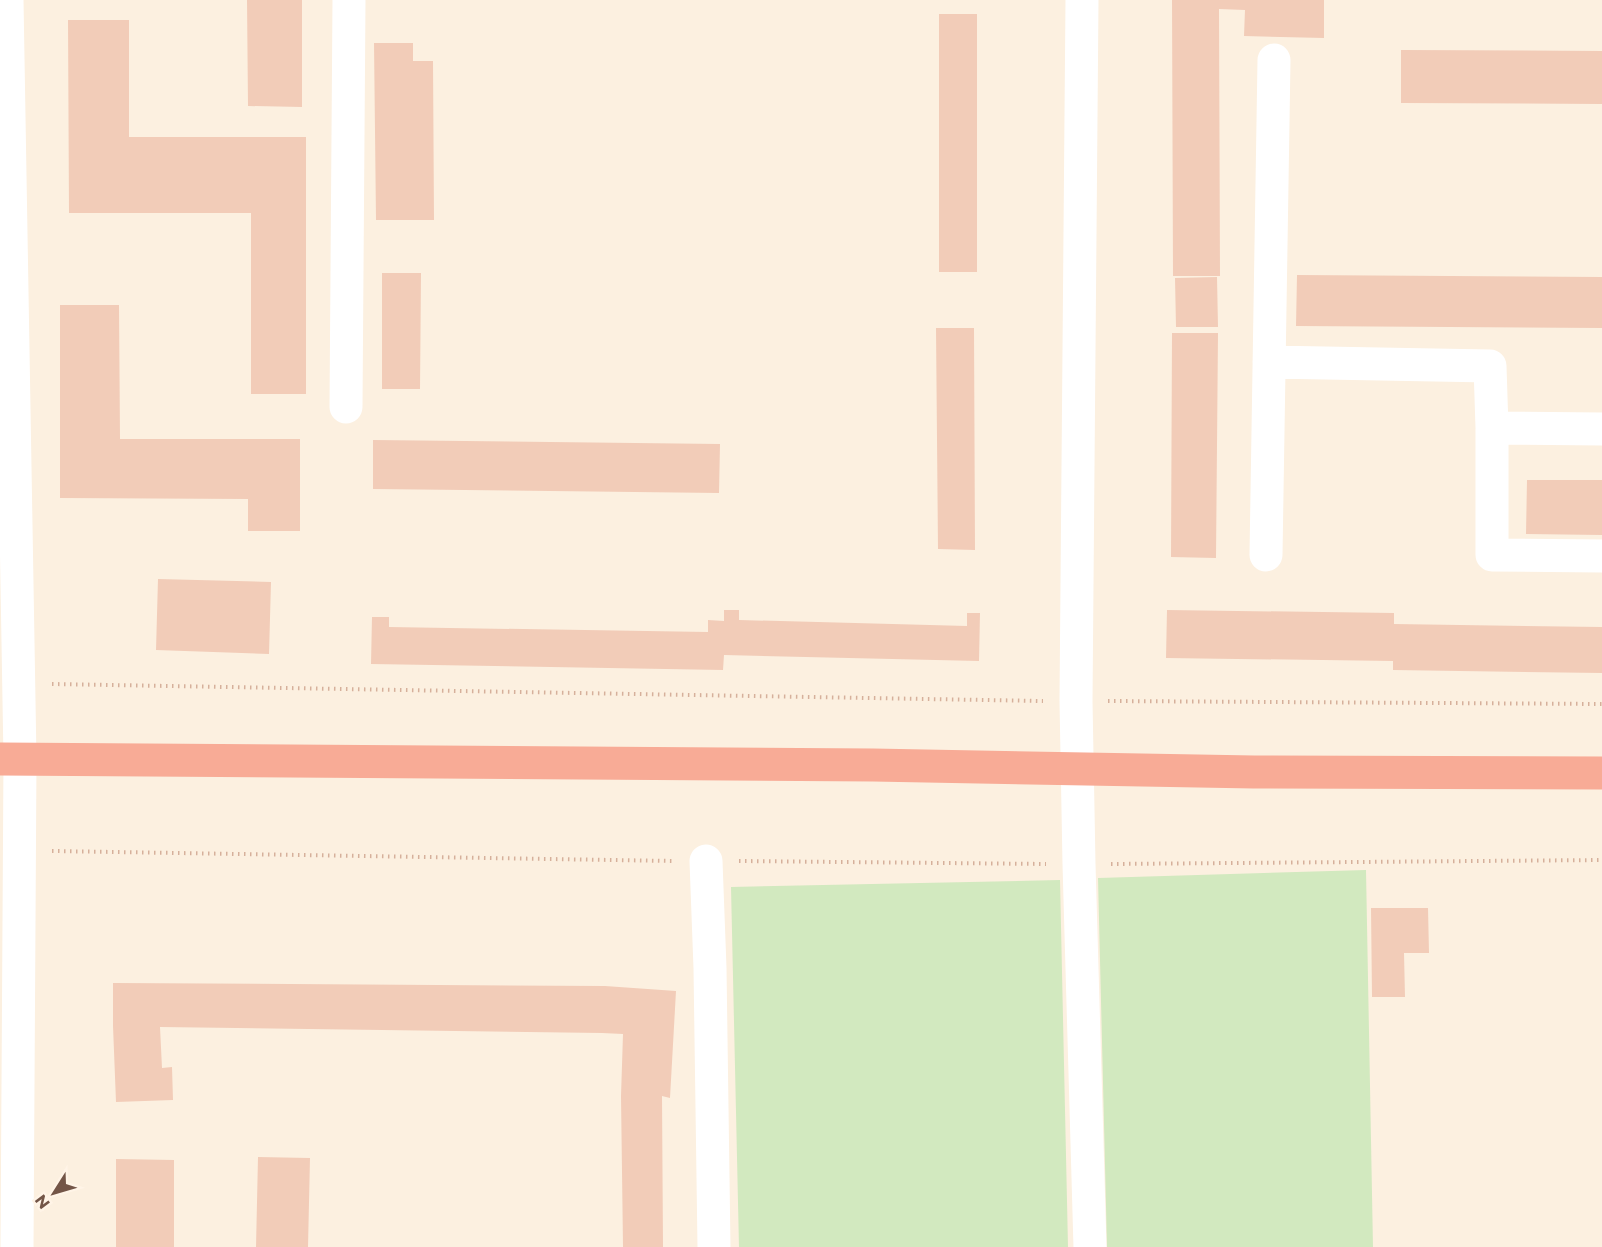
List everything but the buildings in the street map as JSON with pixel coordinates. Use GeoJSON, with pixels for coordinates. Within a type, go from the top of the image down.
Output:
{"type":"FeatureCollection","features":[{"type":"Feature","properties":{"kind":"highway"},"geometry":{"type":"LineString","coordinates":[[10,759],[873,765],[1254,772],[1602,773]]}},
{"type":"Feature","properties":{"kind":"street"},"geometry":{"type":"LineString","coordinates":[[7,0],[18,684],[10,759],[19,850],[17,1247]]}},
{"type":"Feature","properties":{"kind":"street"},"geometry":{"type":"LineString","coordinates":[[346,406],[349,0]]}},
{"type":"Feature","properties":{"kind":"street"},"geometry":{"type":"LineString","coordinates":[[1082,0],[1076,701],[1090,1247]]}},
{"type":"Feature","properties":{"kind":"street"},"geometry":{"type":"LineString","coordinates":[[1266,555],[1274,60]]}},
{"type":"Feature","properties":{"kind":"street"},"geometry":{"type":"LineString","coordinates":[[1269,362],[1490,366],[1491,555],[1602,556]]}},
{"type":"Feature","properties":{"kind":"street"},"geometry":{"type":"LineString","coordinates":[[1492,428],[1602,429]]}},
{"type":"Feature","properties":{"kind":"street"},"geometry":{"type":"LineString","coordinates":[[706,861],[714,1247]]}},
{"type":"Feature","properties":{"kind":"path"},"geometry":{"type":"LineString","coordinates":[[18,684],[1076,701],[1602,704]]}},
{"type":"Feature","properties":{"kind":"path"},"geometry":{"type":"LineString","coordinates":[[19,850],[706,861],[1079,864],[1602,860]]}},
{"type":"Feature","properties":{"kind":"green space"},"geometry":{"type":"Polygon","coordinates":[[[1366,870],[1373,1247],[1107,1247],[1098,878],[1366,870]]]}},
{"type":"Feature","properties":{"kind":"green space"},"geometry":{"type":"Polygon","coordinates":[[[1060,880],[1068,1247],[739,1247],[731,887],[1060,880]]]}}]}
